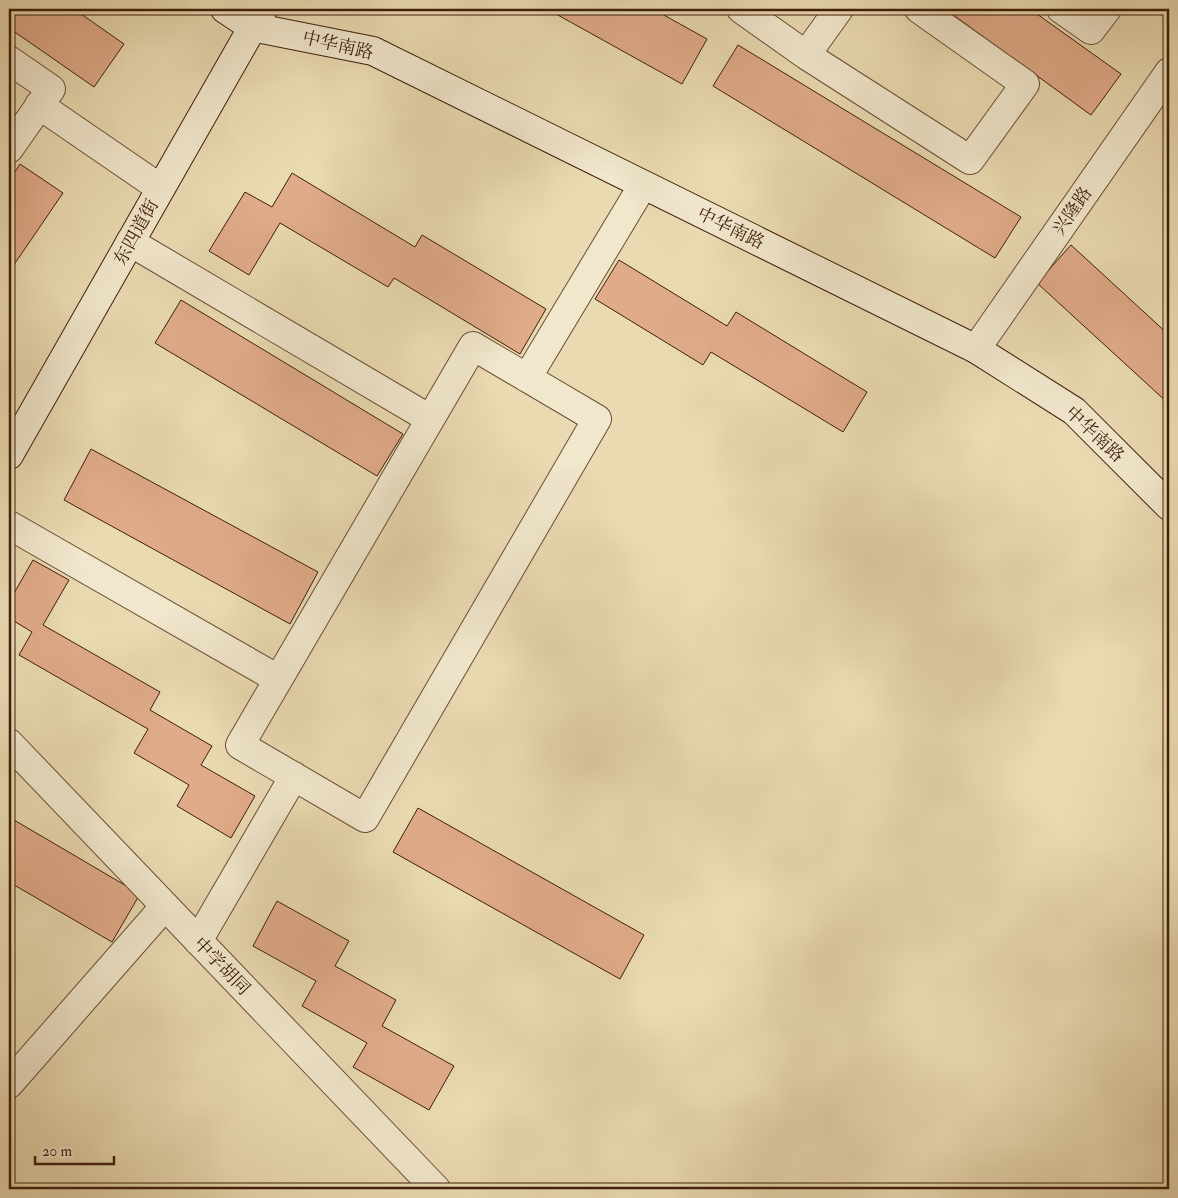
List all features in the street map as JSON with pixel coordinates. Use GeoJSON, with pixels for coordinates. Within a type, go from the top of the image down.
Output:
{"type":"FeatureCollection","features":[{"type":"Feature","properties":{"kind":"street"},"geometry":{"type":"LineString","coordinates":[[225,9],[257,18]]}},
{"type":"Feature","properties":{"kind":"street"},"geometry":{"type":"LineString","coordinates":[[741,9],[806,55],[970,160],[1026,84],[919,9]]}},
{"type":"Feature","properties":{"kind":"street"},"geometry":{"type":"LineString","coordinates":[[806,55],[839,9]]}},
{"type":"Feature","properties":{"kind":"street"},"geometry":{"type":"LineString","coordinates":[[1061,9],[1091,30],[1106,9]]}},
{"type":"Feature","properties":{"kind":"street","name":"中华南路"},"geometry":{"type":"LineString","coordinates":[[257,18],[373,51],[976,349],[1074,411],[1169,506]]}},
{"type":"Feature","properties":{"kind":"street","name":"东四道街"},"geometry":{"type":"LineString","coordinates":[[9,455],[257,18]]}},
{"type":"Feature","properties":{"kind":"street"},"geometry":{"type":"LineString","coordinates":[[9,60],[51,89],[9,149]]}},
{"type":"Feature","properties":{"kind":"street","name":"兴隆路"},"geometry":{"type":"LineString","coordinates":[[976,349],[1169,72]]}},
{"type":"Feature","properties":{"kind":"street"},"geometry":{"type":"LineString","coordinates":[[39,105],[160,188]]}},
{"type":"Feature","properties":{"kind":"street"},"geometry":{"type":"LineString","coordinates":[[527,378],[643,185]]}},
{"type":"Feature","properties":{"kind":"street"},"geometry":{"type":"LineString","coordinates":[[130,242],[430,419]]}},
{"type":"Feature","properties":{"kind":"street"},"geometry":{"type":"LineString","coordinates":[[472,346],[527,378],[597,419],[365,818],[240,745],[472,346]]}},
{"type":"Feature","properties":{"kind":"street"},"geometry":{"type":"LineString","coordinates":[[9,526],[278,680]]}},
{"type":"Feature","properties":{"kind":"street","name":"中学胡同"},"geometry":{"type":"LineString","coordinates":[[9,743],[436,1189]]}},
{"type":"Feature","properties":{"kind":"street"},"geometry":{"type":"LineString","coordinates":[[198,941],[294,776]]}},
{"type":"Feature","properties":{"kind":"street"},"geometry":{"type":"LineString","coordinates":[[9,1084],[165,906]]}},
{"type":"Feature","properties":{"kind":"building"},"geometry":{"type":"Polygon","coordinates":[[[9,9],[74,9],[124,44],[94,87],[9,28],[9,9]]]}},
{"type":"Feature","properties":{"kind":"building"},"geometry":{"type":"Polygon","coordinates":[[[547,9],[653,9],[707,39],[682,84],[547,9]]]}},
{"type":"Feature","properties":{"kind":"building"},"geometry":{"type":"Polygon","coordinates":[[[945,9],[1030,9],[1121,74],[1091,115],[945,9]]]}},
{"type":"Feature","properties":{"kind":"building"},"geometry":{"type":"Polygon","coordinates":[[[738,45],[1021,217],[995,258],[713,86],[738,45]]]}},
{"type":"Feature","properties":{"kind":"building"},"geometry":{"type":"Polygon","coordinates":[[[20,164],[63,193],[9,272],[9,181],[20,164]]]}},
{"type":"Feature","properties":{"kind":"building"},"geometry":{"type":"Polygon","coordinates":[[[292,173],[415,247],[422,235],[546,309],[520,354],[394,278],[388,287],[280,223],[249,275],[209,251],[245,192],[272,207],[292,173]]]}},
{"type":"Feature","properties":{"kind":"building"},"geometry":{"type":"Polygon","coordinates":[[[1071,245],[1169,335],[1169,404],[1037,283],[1071,245]]]}},
{"type":"Feature","properties":{"kind":"building"},"geometry":{"type":"Polygon","coordinates":[[[619,260],[727,326],[736,312],[867,392],[843,432],[711,352],[703,365],[595,299],[619,260]]]}},
{"type":"Feature","properties":{"kind":"building"},"geometry":{"type":"Polygon","coordinates":[[[181,300],[403,434],[377,476],[155,343],[181,300]]]}},
{"type":"Feature","properties":{"kind":"building"},"geometry":{"type":"Polygon","coordinates":[[[91,449],[318,572],[290,624],[64,500],[91,449]]]}},
{"type":"Feature","properties":{"kind":"building"},"geometry":{"type":"Polygon","coordinates":[[[33,560],[69,580],[43,625],[160,692],[150,710],[212,746],[201,765],[255,796],[231,838],[177,806],[189,785],[134,753],[148,729],[19,655],[32,632],[9,618],[9,602],[33,560]]]}},
{"type":"Feature","properties":{"kind":"building"},"geometry":{"type":"Polygon","coordinates":[[[418,808],[644,935],[620,979],[393,852],[418,808]]]}},
{"type":"Feature","properties":{"kind":"building"},"geometry":{"type":"Polygon","coordinates":[[[9,817],[140,894],[112,942],[9,882],[9,817]]]}},
{"type":"Feature","properties":{"kind":"building"},"geometry":{"type":"Polygon","coordinates":[[[277,901],[349,941],[335,966],[396,1000],[382,1026],[454,1066],[429,1110],[353,1067],[367,1043],[302,1006],[316,981],[253,946],[277,901]]]}}]}
